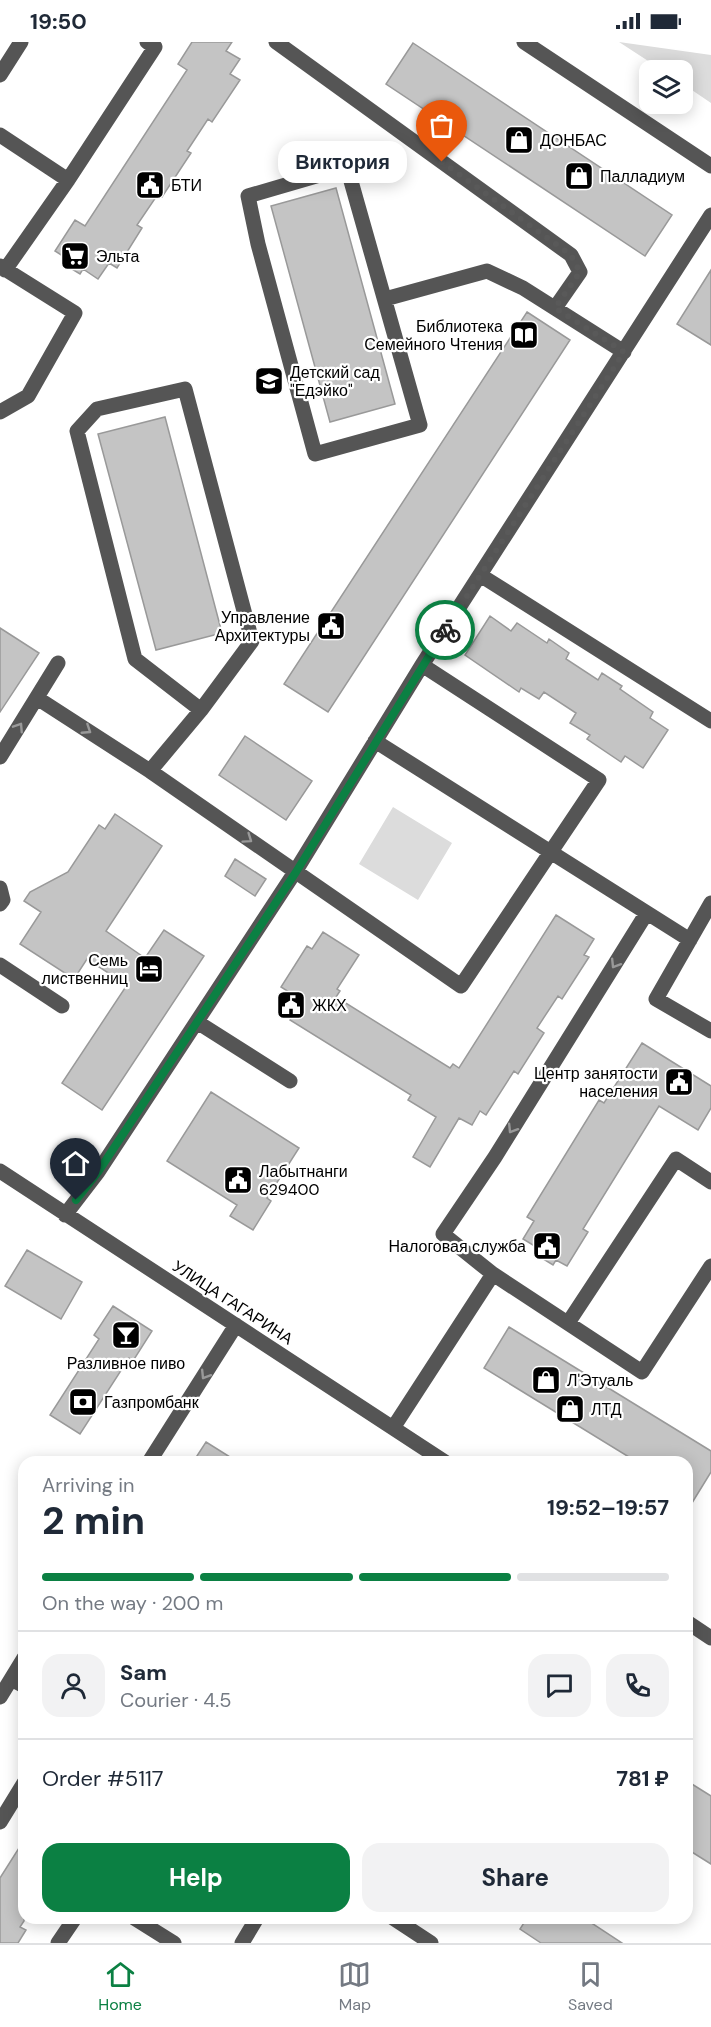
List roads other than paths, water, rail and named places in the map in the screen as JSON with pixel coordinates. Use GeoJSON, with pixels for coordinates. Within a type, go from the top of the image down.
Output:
{"type":"FeatureCollection","features":[{"type":"Feature","properties":{"kind":"street"},"geometry":{"type":"LineString","coordinates":[[0,75],[21,42]]}},
{"type":"Feature","properties":{"kind":"street"},"geometry":{"type":"LineString","coordinates":[[0,412],[28,396],[75,313],[3,268],[68,180],[155,47],[147,42]]}},
{"type":"Feature","properties":{"kind":"street"},"geometry":{"type":"LineString","coordinates":[[276,42],[571,255],[580,272],[555,308]]}},
{"type":"Feature","properties":{"kind":"street"},"geometry":{"type":"LineString","coordinates":[[524,42],[711,166]]}},
{"type":"Feature","properties":{"kind":"street"},"geometry":{"type":"LineString","coordinates":[[0,135],[68,180]]}},
{"type":"Feature","properties":{"kind":"street"},"geometry":{"type":"LineString","coordinates":[[346,167],[385,299],[420,425],[315,454],[258,243],[248,196],[346,167]]}},
{"type":"Feature","properties":{"kind":"street"},"geometry":{"type":"LineString","coordinates":[[65,1215],[98,1172],[296,872],[422,665],[711,214]]}},
{"type":"Feature","properties":{"kind":"street"},"geometry":{"type":"LineString","coordinates":[[385,299],[487,272],[523,288],[624,352]]}},
{"type":"Feature","properties":{"kind":"street"},"geometry":{"type":"LineString","coordinates":[[150,771],[201,710],[252,641],[185,389],[97,409],[77,431],[135,659],[201,710]]}},
{"type":"Feature","properties":{"kind":"street"},"geometry":{"type":"LineString","coordinates":[[480,575],[711,720]]}},
{"type":"Feature","properties":{"kind":"street"},"geometry":{"type":"LineString","coordinates":[[0,757],[58,663]]}},
{"type":"Feature","properties":{"kind":"street"},"geometry":{"type":"LineString","coordinates":[[37,698],[150,771],[461,986],[599,780],[422,665]]}},
{"type":"Feature","properties":{"kind":"street"},"geometry":{"type":"LineString","coordinates":[[375,741],[690,940]]}},
{"type":"Feature","properties":{"kind":"street"},"geometry":{"type":"LineString","coordinates":[[0,888],[3,900],[0,904]]}},
{"type":"Feature","properties":{"kind":"street"},"geometry":{"type":"LineString","coordinates":[[711,903],[656,999],[711,1031]]}},
{"type":"Feature","properties":{"kind":"street"},"geometry":{"type":"LineString","coordinates":[[646,914],[495,1157],[443,1234],[494,1274],[642,1372],[711,1266]]}},
{"type":"Feature","properties":{"kind":"street"},"geometry":{"type":"LineString","coordinates":[[0,965],[62,1006]]}},
{"type":"Feature","properties":{"kind":"street"},"geometry":{"type":"LineString","coordinates":[[197,1022],[290,1081]]}},
{"type":"Feature","properties":{"kind":"street"},"geometry":{"type":"LineString","coordinates":[[568,1323],[676,1159],[711,1182]]}},
{"type":"Feature","properties":{"kind":"street","name":"УЛИЦА ГАГАРИНА"},"geometry":{"type":"LineString","coordinates":[[0,1171],[436,1456]]}},
{"type":"Feature","properties":{"kind":"street"},"geometry":{"type":"LineString","coordinates":[[393,1428],[494,1274]]}},
{"type":"Feature","properties":{"kind":"street"},"geometry":{"type":"LineString","coordinates":[[153,1456],[236,1325]]}},
{"type":"Feature","properties":{"kind":"street"},"geometry":{"type":"LineString","coordinates":[[693,1626],[711,1638]]}},
{"type":"Feature","properties":{"kind":"street"},"geometry":{"type":"LineString","coordinates":[[0,1698],[18,1683]]}},
{"type":"Feature","properties":{"kind":"street"},"geometry":{"type":"LineString","coordinates":[[0,1822],[18,1793]]}},
{"type":"Feature","properties":{"kind":"street"},"geometry":{"type":"LineString","coordinates":[[58,1943],[71,1924]]}},
{"type":"Feature","properties":{"kind":"street"},"geometry":{"type":"LineString","coordinates":[[144,1924],[174,1943]]}},
{"type":"Feature","properties":{"kind":"street"},"geometry":{"type":"LineString","coordinates":[[242,1943],[253,1924]]}},
{"type":"Feature","properties":{"kind":"street"},"geometry":{"type":"LineString","coordinates":[[402,1924],[431,1943]]}},
{"type":"Feature","properties":{"kind":"place","name":"ДОНБАС"},"geometry":{"type":"Point","coordinates":[519,140]}},
{"type":"Feature","properties":{"kind":"place","name":"Виктория"},"geometry":{"type":"Point","coordinates":[442,162]}},
{"type":"Feature","properties":{"kind":"place","name":"Палладиум"},"geometry":{"type":"Point","coordinates":[579,176]}},
{"type":"Feature","properties":{"kind":"place","name":"БТИ"},"geometry":{"type":"Point","coordinates":[150,185]}},
{"type":"Feature","properties":{"kind":"place","name":"Эльта"},"geometry":{"type":"Point","coordinates":[75,256]}},
{"type":"Feature","properties":{"kind":"place","name":"Библиотека Семейного Чтения"},"geometry":{"type":"Point","coordinates":[524,335]}},
{"type":"Feature","properties":{"kind":"place","name":"Детский сад \"Едэйко\""},"geometry":{"type":"Point","coordinates":[269,381]}},
{"type":"Feature","properties":{"kind":"place","name":"Управление Архитектуры"},"geometry":{"type":"Point","coordinates":[331,626]}},
{"type":"Feature","properties":{"kind":"place","name":"Семь лиственниц"},"geometry":{"type":"Point","coordinates":[149,969]}},
{"type":"Feature","properties":{"kind":"place","name":"ЖКХ"},"geometry":{"type":"Point","coordinates":[291,1005]}},
{"type":"Feature","properties":{"kind":"place","name":"Центр занятости населения"},"geometry":{"type":"Point","coordinates":[679,1082]}},
{"type":"Feature","properties":{"kind":"place","name":"Лабытнанги 629400"},"geometry":{"type":"Point","coordinates":[238,1180]}},
{"type":"Feature","properties":{"kind":"place","name":"Налоговая служба"},"geometry":{"type":"Point","coordinates":[547,1246]}},
{"type":"Feature","properties":{"kind":"place","name":"Разливное пиво"},"geometry":{"type":"Point","coordinates":[126,1335]}},
{"type":"Feature","properties":{"kind":"place","name":"Л'Этуаль"},"geometry":{"type":"Point","coordinates":[546,1380]}},
{"type":"Feature","properties":{"kind":"place","name":"Газпромбанк"},"geometry":{"type":"Point","coordinates":[83,1402]}},
{"type":"Feature","properties":{"kind":"place","name":"ЛТД"},"geometry":{"type":"Point","coordinates":[570,1409]}}]}
